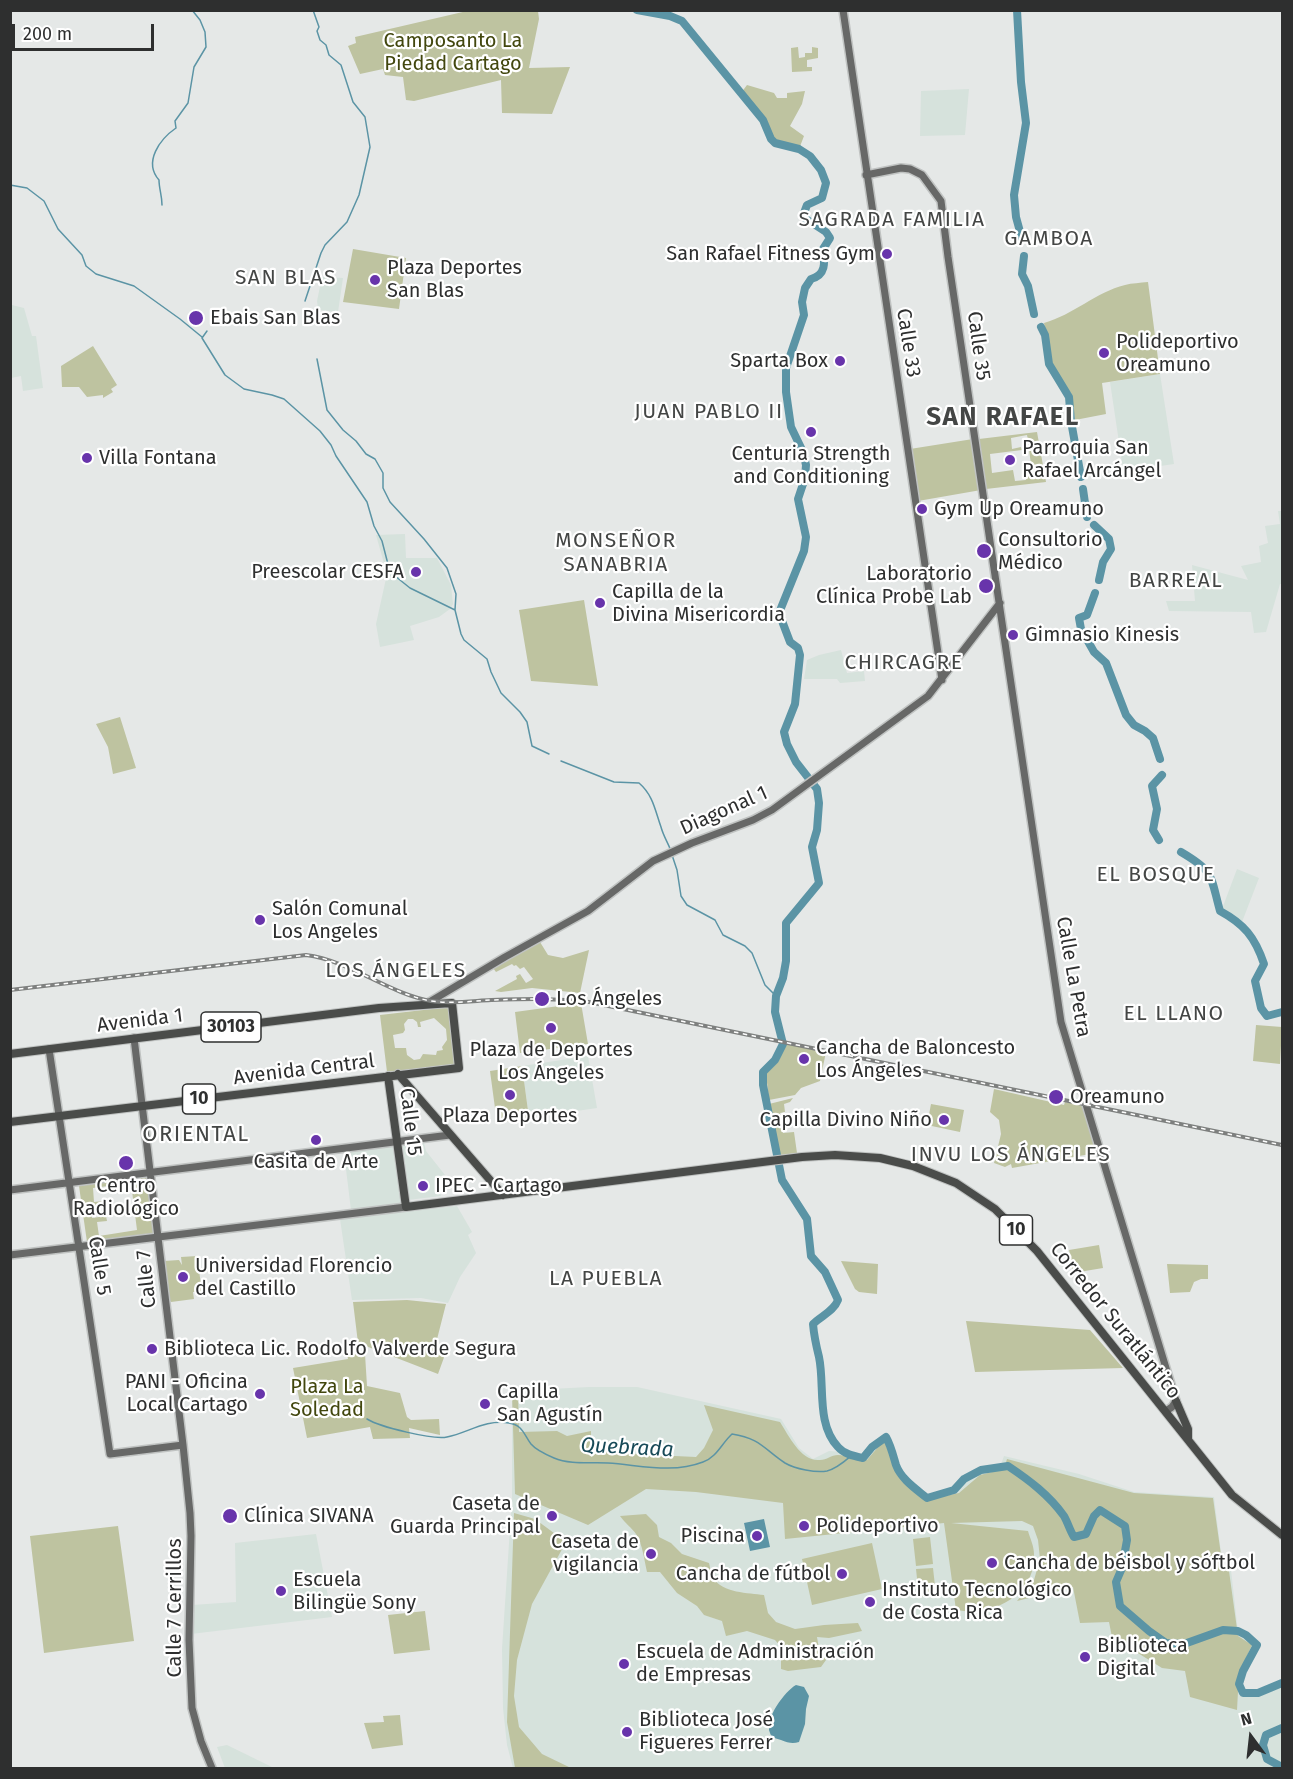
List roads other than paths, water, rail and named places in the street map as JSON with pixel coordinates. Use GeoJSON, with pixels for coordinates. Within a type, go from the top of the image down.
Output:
{"type":"FeatureCollection","features":[{"type":"Feature","properties":{"kind":"main road","name":"Calle 33"},"geometry":{"type":"LineString","coordinates":[[843,10],[942,680]]}},
{"type":"Feature","properties":{"kind":"main road","name":"Calle 35"},"geometry":{"type":"LineString","coordinates":[[866,175],[901,168],[910,169],[921,175],[941,201],[1000,603]]}},
{"type":"Feature","properties":{"kind":"main road","name":"Diagonal 1"},"geometry":{"type":"LineString","coordinates":[[426,1004],[588,911],[664,855],[757,819],[772,810],[919,703],[942,680],[1000,603]]}},
{"type":"Feature","properties":{"kind":"main road","name":"Calle La Petra"},"geometry":{"type":"LineString","coordinates":[[1000,603],[1061,1023],[1176,1401]]}},
{"type":"Feature","properties":{"kind":"main road"},"geometry":{"type":"LineString","coordinates":[[452,989],[452,1003]]}},
{"type":"Feature","properties":{"kind":"main road","name":"Avenida 1"},"geometry":{"type":"LineString","coordinates":[[10,1054],[426,1004],[452,1003]]}},
{"type":"Feature","properties":{"kind":"main road","name":"Avenida Central"},"geometry":{"type":"LineString","coordinates":[[10,1122],[459,1068],[452,1003]]}},
{"type":"Feature","properties":{"kind":"main road","name":"Calle 7"},"geometry":{"type":"LineString","coordinates":[[134,1038],[183,1445]]}},
{"type":"Feature","properties":{"kind":"main road","name":"Calle 5"},"geometry":{"type":"LineString","coordinates":[[49,1049],[110,1454],[183,1445]]}},
{"type":"Feature","properties":{"kind":"main road"},"geometry":{"type":"LineString","coordinates":[[398,1074],[503,1195]]}},
{"type":"Feature","properties":{"kind":"main road","name":"Calle 15"},"geometry":{"type":"LineString","coordinates":[[388,1076],[406,1207]]}},
{"type":"Feature","properties":{"kind":"main road"},"geometry":{"type":"LineString","coordinates":[[10,1190],[450,1135]]}},
{"type":"Feature","properties":{"kind":"main road","name":"Corredor Suratlántico"},"geometry":{"type":"LineString","coordinates":[[503,1195],[835,1155],[880,1158],[935,1173],[956,1183],[995,1209],[1037,1251],[1232,1495],[1282,1535]]}},
{"type":"Feature","properties":{"kind":"main road"},"geometry":{"type":"LineString","coordinates":[[481,1198],[496,1187]]}},
{"type":"Feature","properties":{"kind":"main road","name":"10"},"geometry":{"type":"LineString","coordinates":[[406,1207],[503,1195]]}},
{"type":"Feature","properties":{"kind":"main road"},"geometry":{"type":"LineString","coordinates":[[10,1255],[406,1207]]}},
{"type":"Feature","properties":{"kind":"main road"},"geometry":{"type":"LineString","coordinates":[[1166,1411],[1176,1401]]}},
{"type":"Feature","properties":{"kind":"main road"},"geometry":{"type":"LineString","coordinates":[[1176,1401],[1188,1429],[1188,1438]]}},
{"type":"Feature","properties":{"kind":"main road","name":"Calle 7 Cerrillos"},"geometry":{"type":"LineString","coordinates":[[183,1445],[191,1536],[189,1640],[192,1708],[201,1741],[212,1768]]}},
{"type":"Feature","properties":{"kind":"water","name":"Piscina"},"geometry":{"type":"Polygon","coordinates":[[[764,1519],[770,1547],[750,1551],[744,1523],[764,1519]]]}},
{"type":"Feature","properties":{"kind":"water"},"geometry":{"type":"Polygon","coordinates":[[[796,1685],[804,1687],[809,1696],[805,1724],[799,1742],[790,1743],[773,1737],[769,1727],[777,1706],[786,1693],[796,1685]]]}},
{"type":"Feature","properties":{"kind":"waterway"},"geometry":{"type":"LineString","coordinates":[[162,205],[159,180],[154,173],[153,159],[164,138],[176,128],[175,121],[188,103],[194,67],[206,47],[205,32],[200,20],[192,10]]}},
{"type":"Feature","properties":{"kind":"waterway"},"geometry":{"type":"LineString","coordinates":[[305,301],[325,245],[347,222],[359,195],[370,147],[365,117],[353,102],[341,65],[329,55],[326,45],[320,40],[317,31],[319,27],[313,10]]}},
{"type":"Feature","properties":{"kind":"waterway"},"geometry":{"type":"LineString","coordinates":[[637,10],[670,16],[682,21],[763,120],[771,139],[775,143],[799,149],[810,156],[821,170],[826,183],[822,198],[807,205],[804,213],[806,219],[826,232],[830,238],[823,249],[822,271],[811,279],[805,288],[802,302],[804,315],[786,368],[786,392],[791,427],[803,452],[806,465],[805,478],[798,499],[806,537],[804,551],[779,613],[790,642],[798,648],[800,655],[795,704],[784,732],[796,762],[817,789],[819,803],[817,830],[812,847],[819,883],[786,923],[786,961],[776,996],[775,1012],[783,1044],[775,1060],[763,1072],[763,1085],[782,1180],[807,1219],[811,1256],[825,1272],[838,1300],[813,1324],[821,1368],[822,1404],[831,1438],[840,1449],[863,1458],[872,1447],[886,1437],[901,1475],[927,1498],[954,1490],[964,1479],[981,1470],[1008,1466],[1052,1501],[1064,1516],[1074,1537],[1086,1534],[1094,1516],[1100,1510],[1125,1526],[1127,1540],[1122,1568],[1116,1582],[1120,1606],[1166,1643],[1184,1644],[1223,1630],[1238,1631],[1257,1645],[1243,1671],[1239,1684],[1243,1693],[1258,1693],[1282,1683]]}},
{"type":"Feature","properties":{"kind":"waterway"},"geometry":{"type":"LineString","coordinates":[[1017,10],[1026,123],[1014,195],[1016,217],[1022,239]]}},
{"type":"Feature","properties":{"kind":"waterway","name":"Quebrada"},"geometry":{"type":"LineString","coordinates":[[10,185],[27,188],[44,201],[58,229],[82,255],[86,266],[96,274],[134,286],[202,337]]}},
{"type":"Feature","properties":{"kind":"waterway"},"geometry":{"type":"LineString","coordinates":[[1024,256],[1022,274],[1028,286],[1034,314]]}},
{"type":"Feature","properties":{"kind":"waterway"},"geometry":{"type":"LineString","coordinates":[[1041,327],[1045,335],[1049,364],[1069,397],[1081,477]]}},
{"type":"Feature","properties":{"kind":"waterway"},"geometry":{"type":"LineString","coordinates":[[207,331],[202,338],[225,375],[244,389],[284,399],[320,431],[331,445],[367,502],[374,526],[382,541],[390,572],[410,588],[455,610]]}},
{"type":"Feature","properties":{"kind":"waterway"},"geometry":{"type":"LineString","coordinates":[[317,359],[327,410],[366,454],[375,459],[383,473],[383,488],[390,502],[447,568],[456,594],[455,610],[464,640],[487,659],[501,693],[527,722],[532,746],[549,754]]}},
{"type":"Feature","properties":{"kind":"waterway"},"geometry":{"type":"LineString","coordinates":[[1083,489],[1087,517]]}},
{"type":"Feature","properties":{"kind":"waterway"},"geometry":{"type":"LineString","coordinates":[[1094,525],[1109,539],[1111,549],[1103,562],[1099,580]]}},
{"type":"Feature","properties":{"kind":"waterway"},"geometry":{"type":"LineString","coordinates":[[1095,593],[1087,615],[1079,618],[1081,629],[1094,652],[1106,663],[1126,715],[1134,725],[1153,738],[1160,759]]}},
{"type":"Feature","properties":{"kind":"waterway"},"geometry":{"type":"LineString","coordinates":[[561,761],[614,782],[639,783],[651,798],[671,851]]}},
{"type":"Feature","properties":{"kind":"waterway"},"geometry":{"type":"LineString","coordinates":[[1159,840],[1153,830],[1157,809],[1152,786],[1162,775]]}},
{"type":"Feature","properties":{"kind":"waterway"},"geometry":{"type":"LineString","coordinates":[[1181,852],[1206,870],[1210,876],[1220,911],[1242,926],[1257,946],[1264,964],[1255,981],[1261,1008],[1267,1016],[1282,1012]]}},
{"type":"Feature","properties":{"kind":"waterway"},"geometry":{"type":"LineString","coordinates":[[672,855],[681,896],[687,905],[715,920],[723,935],[745,946],[752,953],[765,985],[776,996]]}},
{"type":"Feature","properties":{"kind":"waterway","name":"Quebrada"},"geometry":{"type":"LineString","coordinates":[[367,1419],[383,1426],[430,1437],[447,1437],[492,1423],[514,1424],[539,1450],[560,1460],[574,1462],[680,1468],[708,1460],[732,1434],[749,1438],[785,1463],[806,1470],[830,1470],[851,1456]]}},
{"type":"Feature","properties":{"kind":"waterway"},"geometry":{"type":"LineString","coordinates":[[1282,1728],[1266,1735],[1263,1745],[1267,1759],[1282,1767]]}},
{"type":"Feature","properties":{"kind":"railway"},"geometry":{"type":"LineString","coordinates":[[10,990],[306,955],[322,958],[399,991],[431,1001],[540,999],[589,1002],[1282,1145]]}},
{"type":"Feature","properties":{"kind":"place","name":"San Rafael Fitness Gym"},"geometry":{"type":"Point","coordinates":[887,254]}},
{"type":"Feature","properties":{"kind":"place","name":"Plaza Deportes San Blas"},"geometry":{"type":"Point","coordinates":[375,280]}},
{"type":"Feature","properties":{"kind":"place","name":"Ebais San Blas"},"geometry":{"type":"Point","coordinates":[196,318]}},
{"type":"Feature","properties":{"kind":"place","name":"Polideportivo Oreamuno"},"geometry":{"type":"Point","coordinates":[1104,353]}},
{"type":"Feature","properties":{"kind":"place","name":"Sparta Box"},"geometry":{"type":"Point","coordinates":[840,361]}},
{"type":"Feature","properties":{"kind":"place","name":"Centuria Strength and Conditioning"},"geometry":{"type":"Point","coordinates":[811,432]}},
{"type":"Feature","properties":{"kind":"place","name":"Villa Fontana"},"geometry":{"type":"Point","coordinates":[87,458]}},
{"type":"Feature","properties":{"kind":"place","name":"Parroquia San Rafael Arcángel"},"geometry":{"type":"Point","coordinates":[1010,460]}},
{"type":"Feature","properties":{"kind":"place","name":"Gym Up Oreamuno"},"geometry":{"type":"Point","coordinates":[922,509]}},
{"type":"Feature","properties":{"kind":"place","name":"Consultorio Médico"},"geometry":{"type":"Point","coordinates":[984,551]}},
{"type":"Feature","properties":{"kind":"place","name":"Preescolar CESFA"},"geometry":{"type":"Point","coordinates":[416,572]}},
{"type":"Feature","properties":{"kind":"place","name":"Laboratorio Clínica Probe Lab"},"geometry":{"type":"Point","coordinates":[986,586]}},
{"type":"Feature","properties":{"kind":"place","name":"Capilla de la Divina Misericordia"},"geometry":{"type":"Point","coordinates":[600,603]}},
{"type":"Feature","properties":{"kind":"place","name":"Gimnasio Kinesis"},"geometry":{"type":"Point","coordinates":[1013,635]}},
{"type":"Feature","properties":{"kind":"place","name":"Salón Comunal Los Angeles"},"geometry":{"type":"Point","coordinates":[260,920]}},
{"type":"Feature","properties":{"kind":"place","name":"Los Ángeles"},"geometry":{"type":"Point","coordinates":[542,999]}},
{"type":"Feature","properties":{"kind":"place","name":"Plaza de Deportes Los Ángeles"},"geometry":{"type":"Point","coordinates":[551,1028]}},
{"type":"Feature","properties":{"kind":"place","name":"Cancha de Baloncesto Los Ángeles"},"geometry":{"type":"Point","coordinates":[804,1059]}},
{"type":"Feature","properties":{"kind":"place","name":"Plaza Deportes"},"geometry":{"type":"Point","coordinates":[510,1095]}},
{"type":"Feature","properties":{"kind":"place","name":"Oreamuno"},"geometry":{"type":"Point","coordinates":[1056,1097]}},
{"type":"Feature","properties":{"kind":"place","name":"Capilla Divino Niño"},"geometry":{"type":"Point","coordinates":[944,1120]}},
{"type":"Feature","properties":{"kind":"place","name":"Casita de Arte"},"geometry":{"type":"Point","coordinates":[316,1140]}},
{"type":"Feature","properties":{"kind":"place","name":"Centro Radiológico"},"geometry":{"type":"Point","coordinates":[126,1163]}},
{"type":"Feature","properties":{"kind":"place","name":"IPEC - Cartago"},"geometry":{"type":"Point","coordinates":[423,1186]}},
{"type":"Feature","properties":{"kind":"place","name":"Universidad Florencio del Castillo"},"geometry":{"type":"Point","coordinates":[183,1277]}},
{"type":"Feature","properties":{"kind":"place","name":"Biblioteca Lic. Rodolfo Valverde Segura"},"geometry":{"type":"Point","coordinates":[152,1349]}},
{"type":"Feature","properties":{"kind":"place","name":"PANI - Oficina Local Cartago"},"geometry":{"type":"Point","coordinates":[260,1394]}},
{"type":"Feature","properties":{"kind":"place","name":"Capilla San Agustín"},"geometry":{"type":"Point","coordinates":[485,1404]}},
{"type":"Feature","properties":{"kind":"place","name":"Clínica SIVANA"},"geometry":{"type":"Point","coordinates":[230,1516]}},
{"type":"Feature","properties":{"kind":"place","name":"Caseta de Guarda Principal"},"geometry":{"type":"Point","coordinates":[552,1516]}},
{"type":"Feature","properties":{"kind":"place","name":"Polideportivo"},"geometry":{"type":"Point","coordinates":[804,1526]}},
{"type":"Feature","properties":{"kind":"place","name":"Piscina"},"geometry":{"type":"Point","coordinates":[757,1536]}},
{"type":"Feature","properties":{"kind":"place","name":"Caseta de vigilancia"},"geometry":{"type":"Point","coordinates":[651,1554]}},
{"type":"Feature","properties":{"kind":"place","name":"Cancha de béisbol y sóftbol"},"geometry":{"type":"Point","coordinates":[992,1563]}},
{"type":"Feature","properties":{"kind":"place","name":"Cancha de fútbol"},"geometry":{"type":"Point","coordinates":[842,1574]}},
{"type":"Feature","properties":{"kind":"place","name":"Escuela Bilingüe Sony"},"geometry":{"type":"Point","coordinates":[281,1591]}},
{"type":"Feature","properties":{"kind":"place","name":"Instituto Tecnológico de Costa Rica"},"geometry":{"type":"Point","coordinates":[870,1602]}},
{"type":"Feature","properties":{"kind":"place","name":"Biblioteca Digital"},"geometry":{"type":"Point","coordinates":[1085,1657]}},
{"type":"Feature","properties":{"kind":"place","name":"Escuela de Administración de Empresas"},"geometry":{"type":"Point","coordinates":[624,1664]}},
{"type":"Feature","properties":{"kind":"place","name":"Biblioteca José Figueres Ferrer"},"geometry":{"type":"Point","coordinates":[627,1732]}},
{"type":"Feature","properties":{"kind":"district","name":"SAGRADA FAMILIA"},"geometry":{"type":"Point","coordinates":[892,220]}},
{"type":"Feature","properties":{"kind":"district","name":"GAMBOA"},"geometry":{"type":"Point","coordinates":[1049,239]}},
{"type":"Feature","properties":{"kind":"district","name":"SAN BLAS"},"geometry":{"type":"Point","coordinates":[286,278]}},
{"type":"Feature","properties":{"kind":"district","name":"JUAN PABLO II"},"geometry":{"type":"Point","coordinates":[709,412]}},
{"type":"Feature","properties":{"kind":"district","name":"SAN RAFAEL"},"geometry":{"type":"Point","coordinates":[1003,418]}},
{"type":"Feature","properties":{"kind":"district","name":"MONSEÑOR SANABRIA"},"geometry":{"type":"Point","coordinates":[616,553]}},
{"type":"Feature","properties":{"kind":"district","name":"BARREAL"},"geometry":{"type":"Point","coordinates":[1176,581]}},
{"type":"Feature","properties":{"kind":"district","name":"CHIRCAGRE"},"geometry":{"type":"Point","coordinates":[904,663]}},
{"type":"Feature","properties":{"kind":"district","name":"EL BOSQUE"},"geometry":{"type":"Point","coordinates":[1156,875]}},
{"type":"Feature","properties":{"kind":"district","name":"LOS ÁNGELES"},"geometry":{"type":"Point","coordinates":[396,971]}},
{"type":"Feature","properties":{"kind":"district","name":"EL LLANO"},"geometry":{"type":"Point","coordinates":[1174,1014]}},
{"type":"Feature","properties":{"kind":"district","name":"ORIENTAL"},"geometry":{"type":"Point","coordinates":[196,1135]}},
{"type":"Feature","properties":{"kind":"district","name":"INVU LOS ÁNGELES"},"geometry":{"type":"Point","coordinates":[1011,1155]}},
{"type":"Feature","properties":{"kind":"district","name":"LA PUEBLA"},"geometry":{"type":"Point","coordinates":[606,1279]}},
{"type":"Feature","properties":{"kind":"park label","name":"Camposanto La Piedad Cartago"},"geometry":{"type":"Point","coordinates":[453,52]}},
{"type":"Feature","properties":{"kind":"park label","name":"Plaza La Soledad"},"geometry":{"type":"Point","coordinates":[327,1398]}}]}
